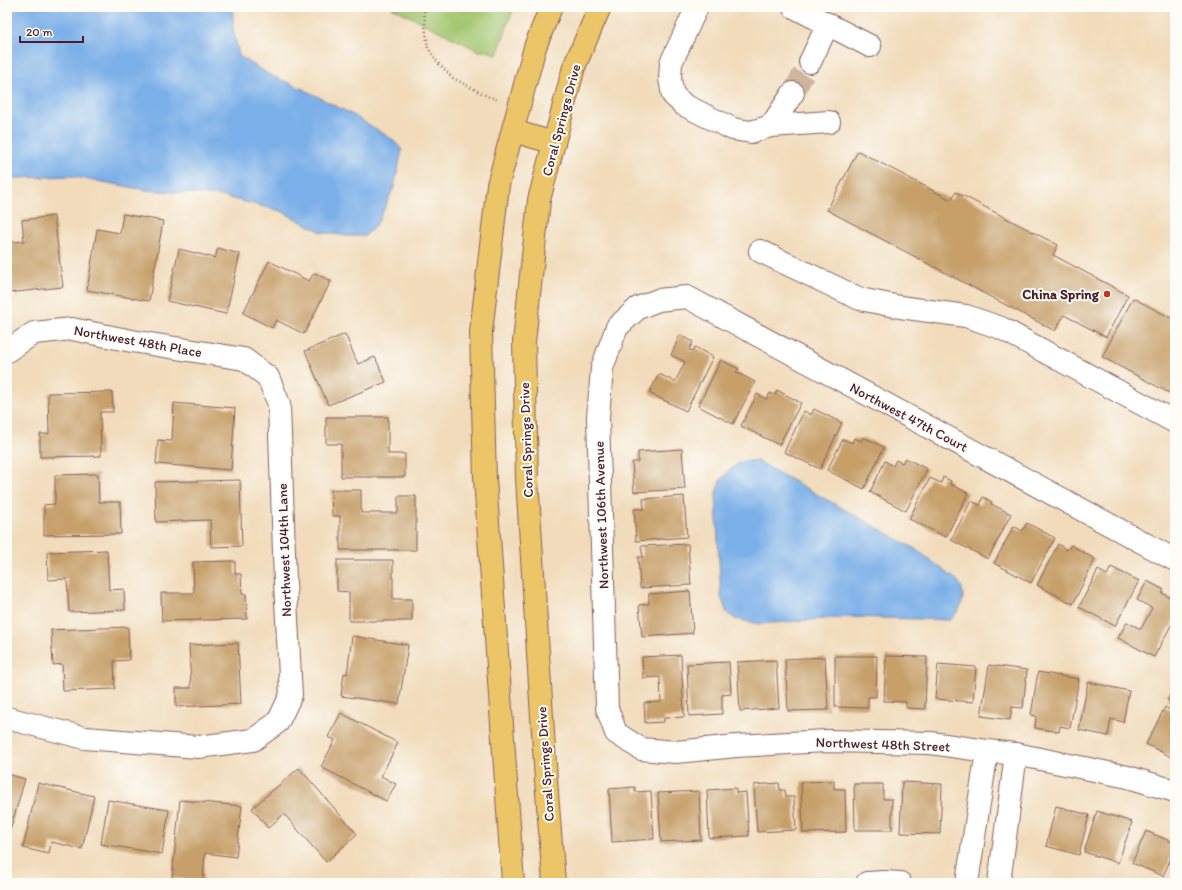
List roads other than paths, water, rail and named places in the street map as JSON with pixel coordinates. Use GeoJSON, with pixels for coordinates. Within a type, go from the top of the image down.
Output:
{"type":"FeatureCollection","features":[{"type":"Feature","properties":{"kind":"main road"},"geometry":{"type":"LineString","coordinates":[[513,883],[485,479],[481,332],[498,185],[535,47],[551,7]]}},
{"type":"Feature","properties":{"kind":"main road","name":"Coral Springs Drive"},"geometry":{"type":"LineString","coordinates":[[554,883],[527,479],[524,342],[539,200],[574,67],[600,7]]}},
{"type":"Feature","properties":{"kind":"main road"},"geometry":{"type":"LineString","coordinates":[[513,131],[554,143]]}},
{"type":"Feature","properties":{"kind":"street"},"geometry":{"type":"LineString","coordinates":[[697,7],[671,63],[670,79],[673,95],[684,106],[733,129],[751,132],[771,126],[829,122]]}},
{"type":"Feature","properties":{"kind":"street"},"geometry":{"type":"LineString","coordinates":[[794,7],[870,46]]}},
{"type":"Feature","properties":{"kind":"street"},"geometry":{"type":"LineString","coordinates":[[810,62],[828,24]]}},
{"type":"Feature","properties":{"kind":"street"},"geometry":{"type":"LineString","coordinates":[[771,126],[794,93]]}},
{"type":"Feature","properties":{"kind":"street"},"geometry":{"type":"LineString","coordinates":[[760,251],[860,299],[900,308],[966,316],[1002,328],[1175,422]]}},
{"type":"Feature","properties":{"kind":"street","name":"Northwest 47th Court"},"geometry":{"type":"LineString","coordinates":[[638,308],[658,300],[687,297],[1175,560]]}},
{"type":"Feature","properties":{"kind":"street","name":"Northwest 106th Avenue"},"geometry":{"type":"LineString","coordinates":[[616,733],[607,708],[598,417],[602,368],[617,327],[638,308]]}},
{"type":"Feature","properties":{"kind":"street","name":"Northwest 48th Place"},"geometry":{"type":"LineString","coordinates":[[7,352],[34,333],[72,328],[132,341],[244,359],[268,377]]}},
{"type":"Feature","properties":{"kind":"street","name":"Northwest 104th Lane"},"geometry":{"type":"LineString","coordinates":[[7,718],[85,738],[198,747],[253,740],[278,722],[291,696],[285,582],[279,404],[268,377]]}},
{"type":"Feature","properties":{"kind":"street","name":"Northwest 48th Street"},"geometry":{"type":"LineString","coordinates":[[616,733],[641,749],[676,752],[736,746],[826,741],[931,743],[1016,754],[1128,777],[1175,791]]}},
{"type":"Feature","properties":{"kind":"street"},"geometry":{"type":"LineString","coordinates":[[967,883],[987,751]]}},
{"type":"Feature","properties":{"kind":"street"},"geometry":{"type":"LineString","coordinates":[[999,883],[1016,754]]}},
{"type":"Feature","properties":{"kind":"street"},"geometry":{"type":"LineString","coordinates":[[867,883],[900,883]]}},
{"type":"Feature","properties":{"kind":"water"},"geometry":{"type":"Polygon","coordinates":[[[7,7],[233,7],[233,29],[239,56],[270,75],[303,89],[353,115],[392,139],[402,150],[394,187],[378,222],[365,236],[347,236],[321,232],[281,211],[221,196],[146,190],[70,176],[15,178],[7,181],[7,7]]]}},
{"type":"Feature","properties":{"kind":"water"},"geometry":{"type":"Polygon","coordinates":[[[743,461],[757,461],[914,548],[958,581],[963,591],[963,597],[958,611],[950,620],[850,617],[759,624],[735,619],[727,613],[721,597],[716,493],[720,481],[732,468],[743,461]]]}},
{"type":"Feature","properties":{"kind":"tunnel"},"geometry":{"type":"LineString","coordinates":[[793,93],[810,62]]}},
{"type":"Feature","properties":{"kind":"place","name":"China Spring"},"geometry":{"type":"Point","coordinates":[1107,294]}}]}
